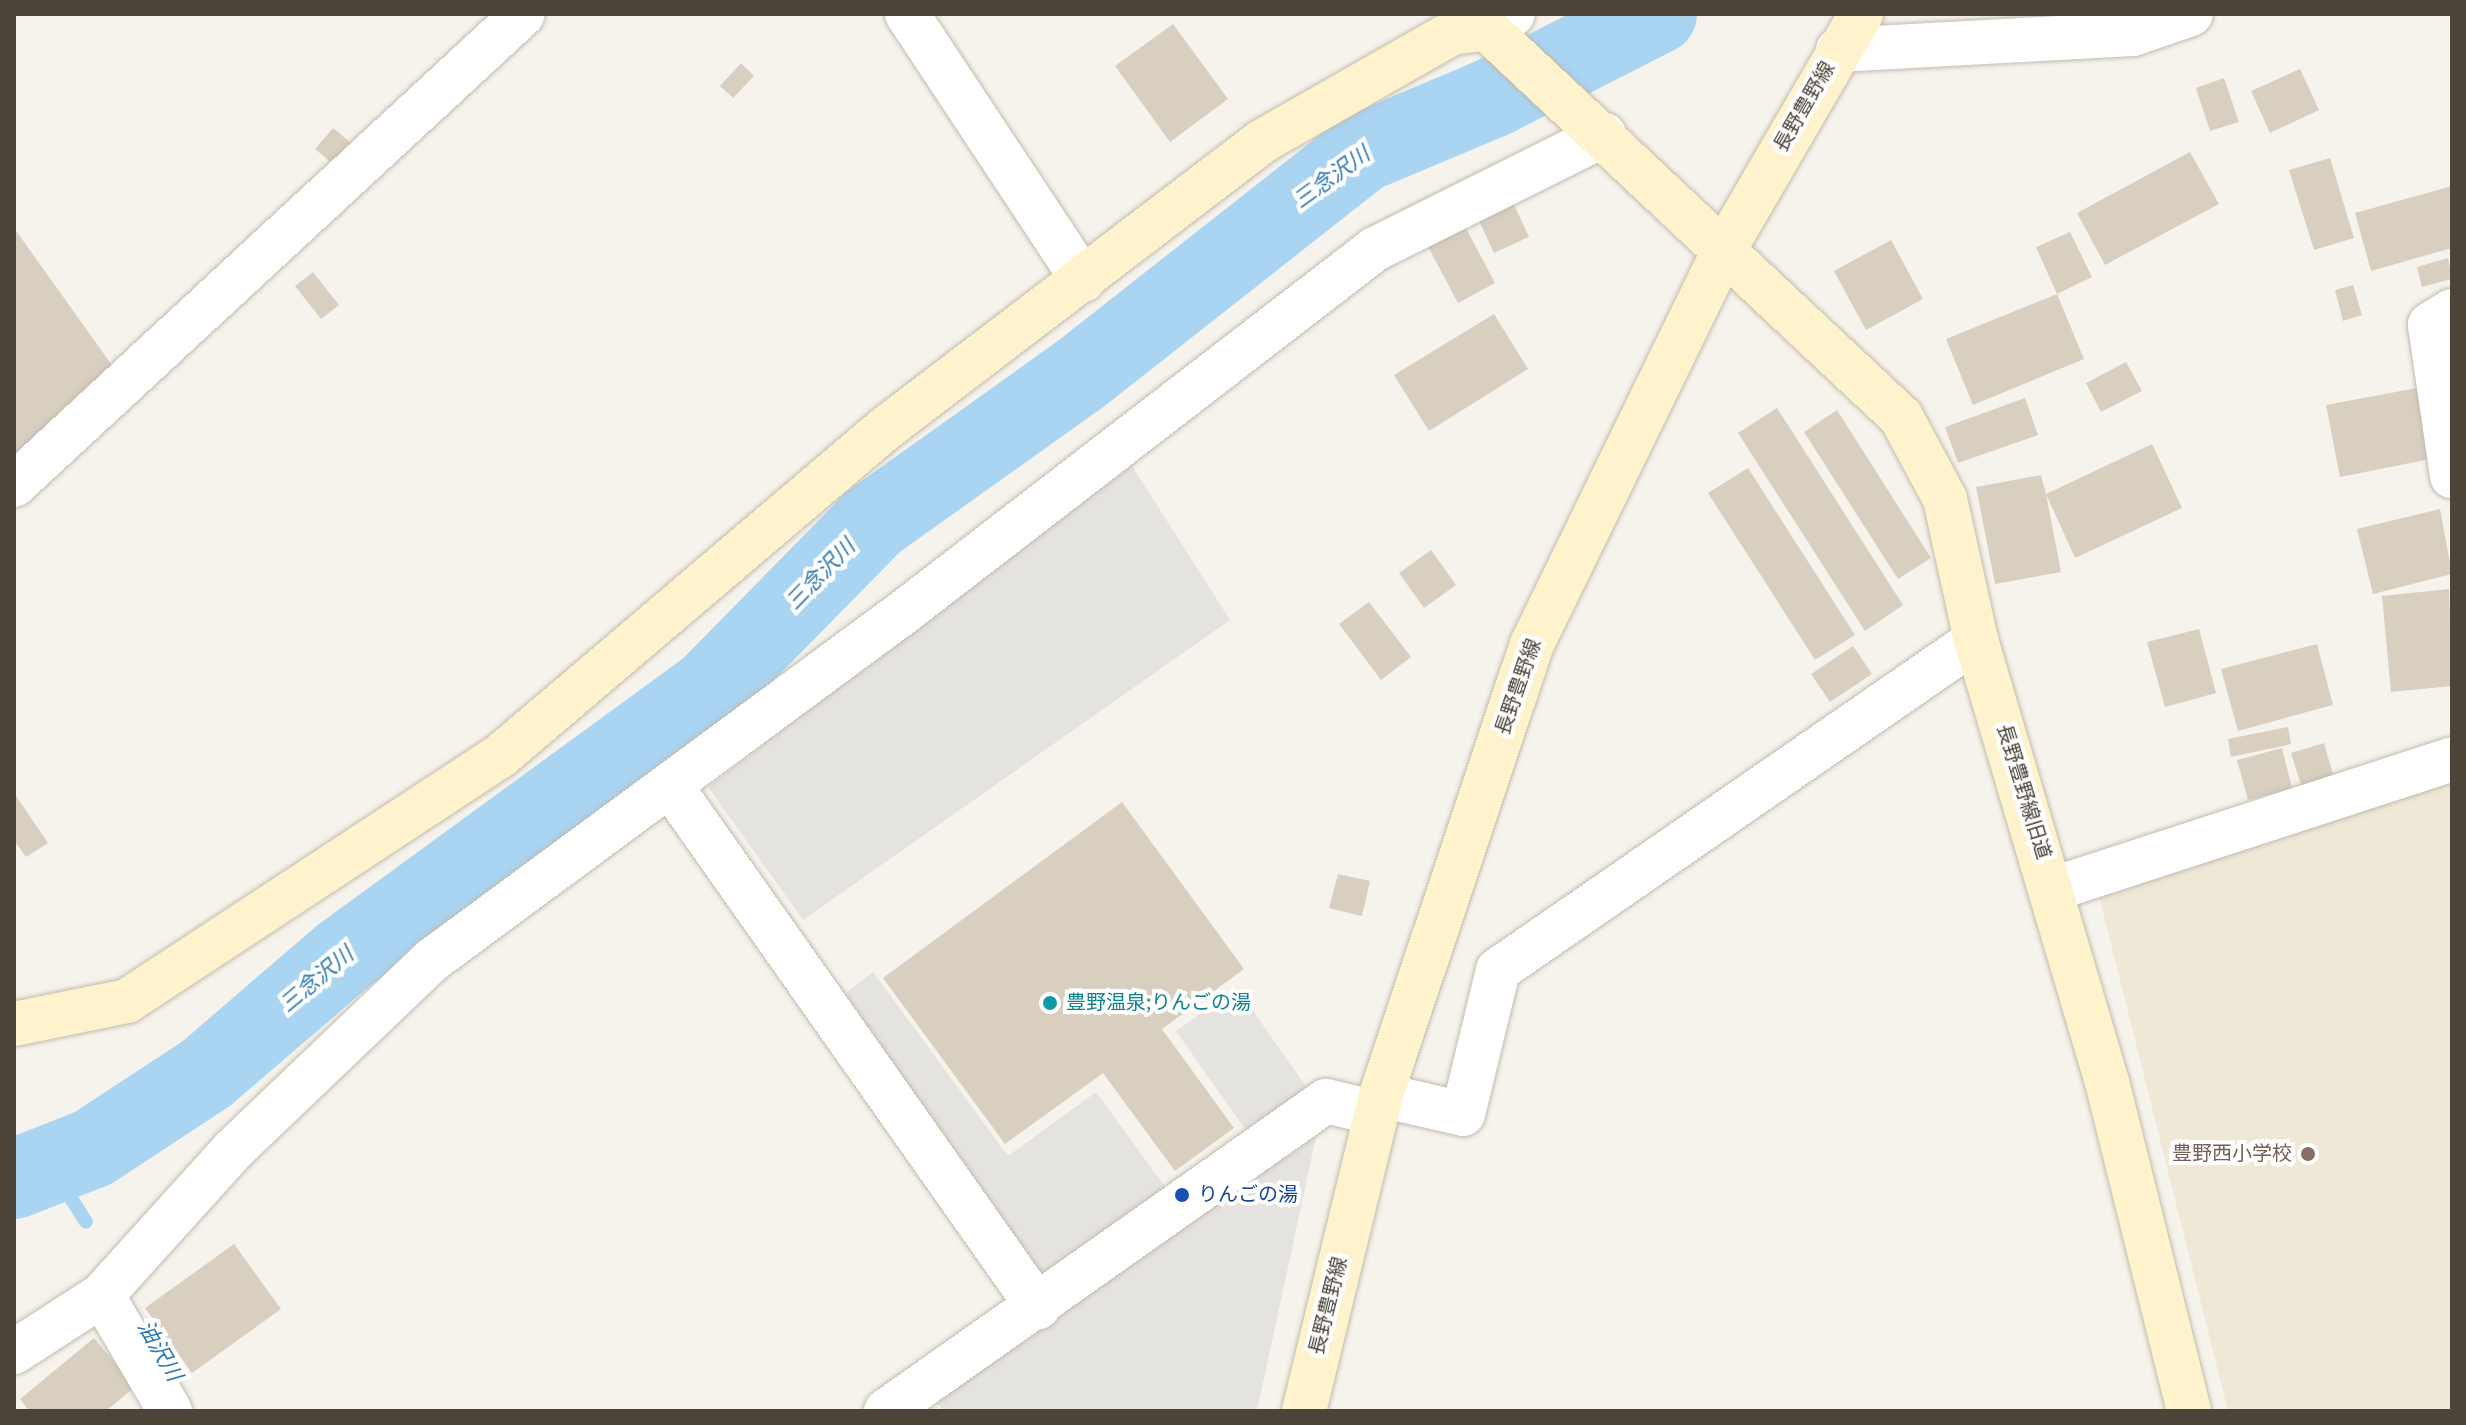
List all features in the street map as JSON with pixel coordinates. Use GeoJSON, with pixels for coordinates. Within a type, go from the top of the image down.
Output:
{"type":"FeatureCollection","features":[{"type":"Feature","properties":{"kind":"street"},"geometry":{"type":"LineString","coordinates":[[14,485],[523,14]]}},
{"type":"Feature","properties":{"kind":"street"},"geometry":{"type":"LineString","coordinates":[[907,14],[1083,280]]}},
{"type":"Feature","properties":{"kind":"street"},"geometry":{"type":"LineString","coordinates":[[1849,32],[2133,34],[2191,14]]}},
{"type":"Feature","properties":{"kind":"street"},"geometry":{"type":"LineString","coordinates":[[14,1024],[127,1001],[499,757],[886,428],[1261,142],[1452,33],[1504,32]]}},
{"type":"Feature","properties":{"kind":"street","name":"長野豊野線旧道"},"geometry":{"type":"LineString","coordinates":[[1504,32],[1590,123],[1901,417],[1945,499],[1976,640],[2053,889],[2189,1411]]}},
{"type":"Feature","properties":{"kind":"street","name":"長野豊野線"},"geometry":{"type":"LineString","coordinates":[[1304,1411],[1379,1104],[1532,644],[1725,248],[1849,32]]}},
{"type":"Feature","properties":{"kind":"street"},"geometry":{"type":"LineString","coordinates":[[14,1352],[102,1295],[233,1150],[432,960],[670,785],[1375,249],[1590,123]]}},
{"type":"Feature","properties":{"kind":"street"},"geometry":{"type":"LineString","coordinates":[[2452,311],[2430,325],[2452,476]]}},
{"type":"Feature","properties":{"kind":"street"},"geometry":{"type":"LineString","coordinates":[[886,1411],[1038,1307],[1326,1101],[1463,1114],[1498,970],[1976,640]]}},
{"type":"Feature","properties":{"kind":"street"},"geometry":{"type":"LineString","coordinates":[[2053,889],[2449,748]]}},
{"type":"Feature","properties":{"kind":"street"},"geometry":{"type":"LineString","coordinates":[[670,785],[1038,1307]]}},
{"type":"Feature","properties":{"kind":"street"},"geometry":{"type":"LineString","coordinates":[[102,1295],[155,1405]]}},
{"type":"Feature","properties":{"kind":"shaded area"},"geometry":{"type":"Polygon","coordinates":[[[1132,466],[1230,620],[803,920],[708,787],[1132,466]]]}},
{"type":"Feature","properties":{"kind":"shaded area","name":"豊野西小学校"},"geometry":{"type":"Polygon","coordinates":[[[2452,775],[2452,1411],[2228,1411],[2099,896],[2452,775]]]}},
{"type":"Feature","properties":{"kind":"shaded area"},"geometry":{"type":"Polygon","coordinates":[[[873,972],[1008,1156],[1096,1092],[1174,1199],[1042,1290],[837,1000],[873,972]]]}},
{"type":"Feature","properties":{"kind":"shaded area"},"geometry":{"type":"Polygon","coordinates":[[[1237,988],[1314,1098],[1252,1139],[1176,1031],[1237,988]]]}},
{"type":"Feature","properties":{"kind":"shaded area"},"geometry":{"type":"Polygon","coordinates":[[[1316,1137],[1257,1411],[943,1411],[930,1392],[1316,1137]]]}},
{"type":"Feature","properties":{"kind":"building"},"geometry":{"type":"Polygon","coordinates":[[[1173,24],[1228,99],[1170,142],[1115,66],[1173,24]]]}},
{"type":"Feature","properties":{"kind":"building"},"geometry":{"type":"Polygon","coordinates":[[[741,63],[754,76],[733,98],[720,86],[741,63]]]}},
{"type":"Feature","properties":{"kind":"building"},"geometry":{"type":"Polygon","coordinates":[[[2300,69],[2319,110],[2270,133],[2251,91],[2300,69]]]}},
{"type":"Feature","properties":{"kind":"building"},"geometry":{"type":"Polygon","coordinates":[[[2224,78],[2239,122],[2210,131],[2196,88],[2224,78]]]}},
{"type":"Feature","properties":{"kind":"building"},"geometry":{"type":"Polygon","coordinates":[[[333,128],[351,143],[333,164],[315,149],[333,128]]]}},
{"type":"Feature","properties":{"kind":"building"},"geometry":{"type":"Polygon","coordinates":[[[2190,152],[2219,204],[2105,265],[2077,213],[2190,152]]]}},
{"type":"Feature","properties":{"kind":"building"},"geometry":{"type":"Polygon","coordinates":[[[2330,158],[2354,238],[2314,250],[2289,170],[2330,158]]]}},
{"type":"Feature","properties":{"kind":"building"},"geometry":{"type":"Polygon","coordinates":[[[2452,186],[2452,248],[2371,271],[2355,213],[2452,186]]]}},
{"type":"Feature","properties":{"kind":"building"},"geometry":{"type":"Polygon","coordinates":[[[1509,194],[1529,237],[1494,253],[1474,210],[1509,194]]]}},
{"type":"Feature","properties":{"kind":"building"},"geometry":{"type":"Polygon","coordinates":[[[1462,221],[1495,283],[1458,303],[1425,241],[1462,221]]]}},
{"type":"Feature","properties":{"kind":"building"},"geometry":{"type":"Polygon","coordinates":[[[14,228],[114,368],[14,464],[14,228]]]}},
{"type":"Feature","properties":{"kind":"building"},"geometry":{"type":"Polygon","coordinates":[[[2070,232],[2092,277],[2057,294],[2036,247],[2070,232]]]}},
{"type":"Feature","properties":{"kind":"building"},"geometry":{"type":"Polygon","coordinates":[[[1891,240],[1923,299],[1866,330],[1834,271],[1891,240]]]}},
{"type":"Feature","properties":{"kind":"building"},"geometry":{"type":"Polygon","coordinates":[[[2448,258],[2452,279],[2422,287],[2417,267],[2448,258]]]}},
{"type":"Feature","properties":{"kind":"building"},"geometry":{"type":"Polygon","coordinates":[[[313,272],[339,305],[321,319],[295,286],[313,272]]]}},
{"type":"Feature","properties":{"kind":"building"},"geometry":{"type":"Polygon","coordinates":[[[2353,285],[2362,315],[2343,321],[2335,290],[2353,285]]]}},
{"type":"Feature","properties":{"kind":"building"},"geometry":{"type":"Polygon","coordinates":[[[2057,294],[2084,359],[1973,405],[1946,339],[2057,294]]]}},
{"type":"Feature","properties":{"kind":"building"},"geometry":{"type":"Polygon","coordinates":[[[1494,314],[1528,369],[1429,431],[1394,375],[1494,314]]]}},
{"type":"Feature","properties":{"kind":"building"},"geometry":{"type":"Polygon","coordinates":[[[2126,362],[2142,391],[2101,412],[2086,383],[2126,362]]]}},
{"type":"Feature","properties":{"kind":"building"},"geometry":{"type":"Polygon","coordinates":[[[2417,388],[2430,459],[2340,477],[2326,405],[2417,388]]]}},
{"type":"Feature","properties":{"kind":"building"},"geometry":{"type":"Polygon","coordinates":[[[2025,398],[2038,435],[1958,463],[1945,427],[2025,398]]]}},
{"type":"Feature","properties":{"kind":"building"},"geometry":{"type":"Polygon","coordinates":[[[1777,408],[1903,605],[1865,631],[1738,433],[1777,408]]]}},
{"type":"Feature","properties":{"kind":"building"},"geometry":{"type":"Polygon","coordinates":[[[1837,410],[1931,558],[1898,579],[1804,432],[1837,410]]]}},
{"type":"Feature","properties":{"kind":"building"},"geometry":{"type":"Polygon","coordinates":[[[2152,444],[2182,508],[2075,558],[2046,494],[2152,444]]]}},
{"type":"Feature","properties":{"kind":"building"},"geometry":{"type":"Polygon","coordinates":[[[1748,468],[1855,635],[1815,660],[1708,493],[1748,468]]]}},
{"type":"Feature","properties":{"kind":"building"},"geometry":{"type":"Polygon","coordinates":[[[2041,475],[2061,572],[1995,584],[1976,487],[2041,475]]]}},
{"type":"Feature","properties":{"kind":"building"},"geometry":{"type":"Polygon","coordinates":[[[2440,509],[2452,574],[2373,594],[2357,529],[2440,509]]]}},
{"type":"Feature","properties":{"kind":"building"},"geometry":{"type":"Polygon","coordinates":[[[1431,550],[1456,585],[1424,608],[1399,573],[1431,550]]]}},
{"type":"Feature","properties":{"kind":"building"},"geometry":{"type":"Polygon","coordinates":[[[2449,589],[2452,686],[2391,692],[2382,596],[2449,589]]]}},
{"type":"Feature","properties":{"kind":"building"},"geometry":{"type":"Polygon","coordinates":[[[1369,602],[1411,657],[1381,680],[1339,624],[1369,602]]]}},
{"type":"Feature","properties":{"kind":"building"},"geometry":{"type":"Polygon","coordinates":[[[2199,629],[2216,693],[2165,707],[2147,642],[2199,629]]]}},
{"type":"Feature","properties":{"kind":"building"},"geometry":{"type":"Polygon","coordinates":[[[2317,644],[2333,705],[2238,731],[2221,669],[2317,644]]]}},
{"type":"Feature","properties":{"kind":"building"},"geometry":{"type":"Polygon","coordinates":[[[1853,646],[1872,674],[1830,702],[1811,674],[1853,646]]]}},
{"type":"Feature","properties":{"kind":"building"},"geometry":{"type":"Polygon","coordinates":[[[2288,727],[2291,744],[2231,757],[2228,739],[2288,727]]]}},
{"type":"Feature","properties":{"kind":"building"},"geometry":{"type":"Polygon","coordinates":[[[2324,743],[2334,778],[2302,788],[2291,753],[2324,743]]]}},
{"type":"Feature","properties":{"kind":"building"},"geometry":{"type":"Polygon","coordinates":[[[2282,748],[2292,788],[2248,800],[2237,760],[2282,748]]]}},
{"type":"Feature","properties":{"kind":"building"},"geometry":{"type":"Polygon","coordinates":[[[14,793],[48,843],[26,857],[14,840],[14,793]]]}},
{"type":"Feature","properties":{"kind":"building","name":"豊野温泉;りんごの湯"},"geometry":{"type":"Polygon","coordinates":[[[1122,802],[1244,969],[1162,1029],[1234,1128],[1175,1171],[1103,1073],[1005,1144],[883,978],[1122,802]]]}},
{"type":"Feature","properties":{"kind":"building"},"geometry":{"type":"Polygon","coordinates":[[[1338,874],[1370,881],[1362,916],[1329,908],[1338,874]]]}},
{"type":"Feature","properties":{"kind":"building"},"geometry":{"type":"Polygon","coordinates":[[[234,1244],[281,1309],[192,1373],[145,1308],[234,1244]]]}},
{"type":"Feature","properties":{"kind":"building"},"geometry":{"type":"Polygon","coordinates":[[[94,1338],[135,1387],[106,1411],[29,1411],[20,1399],[94,1338]]]}},
{"type":"Feature","properties":{"kind":"waterway","name":"三念沢川"},"geometry":{"type":"LineString","coordinates":[[14,1179],[93,1148],[207,1073],[343,956],[709,689],[873,522],[1078,376],[1361,153],[1494,97],[1657,14]]}},
{"type":"Feature","properties":{"kind":"waterway","name":"油沢川"},"geometry":{"type":"LineString","coordinates":[[50,1165],[86,1222]]}},
{"type":"Feature","properties":{"kind":"place","name":"豊野温泉;りんごの湯"},"geometry":{"type":"Point","coordinates":[1050,1003]}},
{"type":"Feature","properties":{"kind":"place","name":"豊野西小学校"},"geometry":{"type":"Point","coordinates":[2308,1154]}},
{"type":"Feature","properties":{"kind":"place","name":"りんごの湯"},"geometry":{"type":"Point","coordinates":[1182,1195]}}]}
